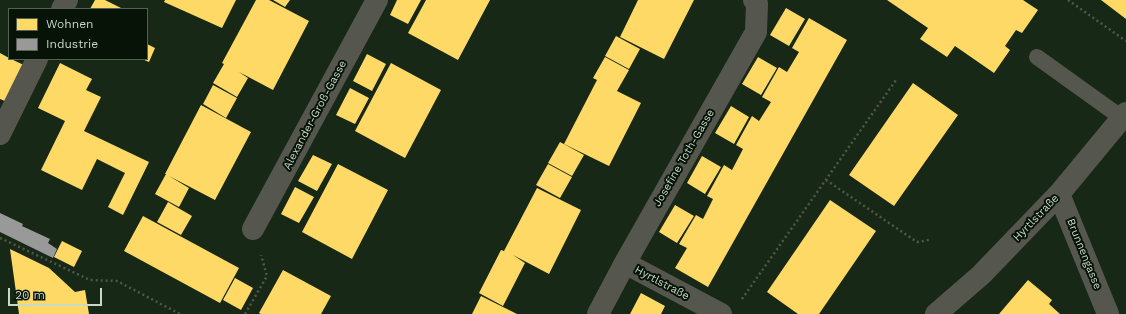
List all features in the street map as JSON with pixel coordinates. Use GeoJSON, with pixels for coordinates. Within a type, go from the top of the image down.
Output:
{"type":"FeatureCollection","features":[{"type":"Feature","properties":{"kind":"street","name":"Alexander-Groß-Gasse"},"geometry":{"type":"LineString","coordinates":[[253,229],[377,0]]}},
{"type":"Feature","properties":{"kind":"street","name":"Josefine Toth-Gasse"},"geometry":{"type":"LineString","coordinates":[[598,314],[625,263],[756,32],[757,4],[754,0]]}},
{"type":"Feature","properties":{"kind":"street"},"geometry":{"type":"LineString","coordinates":[[0,134],[37,60]]}},
{"type":"Feature","properties":{"kind":"street","name":"Hyrtlstraße"},"geometry":{"type":"LineString","coordinates":[[936,314],[980,275],[1059,194],[1124,115]]}},
{"type":"Feature","properties":{"kind":"street","name":"Brunnengasse"},"geometry":{"type":"LineString","coordinates":[[1059,194],[1108,314]]}},
{"type":"Feature","properties":{"kind":"street","name":"Hyrtlstraße"},"geometry":{"type":"LineString","coordinates":[[625,263],[721,314]]}},
{"type":"Feature","properties":{"kind":"lane"},"geometry":{"type":"LineString","coordinates":[[1037,57],[1124,115]]}},
{"type":"Feature","properties":{"kind":"path"},"geometry":{"type":"LineString","coordinates":[[1068,0],[1126,41]]}},
{"type":"Feature","properties":{"kind":"path"},"geometry":{"type":"LineString","coordinates":[[740,301],[896,80]]}},
{"type":"Feature","properties":{"kind":"path"},"geometry":{"type":"LineString","coordinates":[[826,180],[917,242],[929,240]]}},
{"type":"Feature","properties":{"kind":"path"},"geometry":{"type":"LineString","coordinates":[[245,314],[267,276],[253,229]]}},
{"type":"Feature","properties":{"kind":"path"},"geometry":{"type":"LineString","coordinates":[[0,238],[90,280],[117,281],[180,314]]}},
{"type":"Feature","properties":{"kind":"building: Wohnen"},"geometry":{"type":"Polygon","coordinates":[[[95,0],[105,0],[121,8],[91,8],[95,0]]]}},
{"type":"Feature","properties":{"kind":"building: Wohnen"},"geometry":{"type":"Polygon","coordinates":[[[165,0],[236,0],[222,28],[164,2],[165,0]]]}},
{"type":"Feature","properties":{"kind":"building: Wohnen"},"geometry":{"type":"Polygon","coordinates":[[[256,0],[269,0],[309,21],[273,90],[239,72],[248,78],[237,97],[213,83],[224,64],[222,63],[256,0]]]}},
{"type":"Feature","properties":{"kind":"building: Wohnen"},"geometry":{"type":"Polygon","coordinates":[[[273,0],[290,0],[285,7],[273,0]]]}},
{"type":"Feature","properties":{"kind":"building: Wohnen"},"geometry":{"type":"Polygon","coordinates":[[[397,0],[421,0],[408,24],[390,15],[397,0]]]}},
{"type":"Feature","properties":{"kind":"building: Wohnen"},"geometry":{"type":"Polygon","coordinates":[[[426,0],[490,0],[458,60],[408,33],[426,0]]]}},
{"type":"Feature","properties":{"kind":"building: Wohnen"},"geometry":{"type":"Polygon","coordinates":[[[638,0],[694,0],[664,59],[620,37],[638,0]]]}},
{"type":"Feature","properties":{"kind":"building: Wohnen"},"geometry":{"type":"Polygon","coordinates":[[[887,0],[1023,0],[1038,10],[1022,33],[1016,30],[1005,46],[1010,50],[994,73],[955,46],[947,57],[920,39],[928,28],[887,0]]]}},
{"type":"Feature","properties":{"kind":"building: Wohnen"},"geometry":{"type":"Polygon","coordinates":[[[1101,0],[1126,0],[1126,19],[1101,0]]]}},
{"type":"Feature","properties":{"kind":"building: Wohnen"},"geometry":{"type":"Polygon","coordinates":[[[786,8],[805,19],[789,46],[770,35],[786,8]]]}},
{"type":"Feature","properties":{"kind":"building: Wohnen"},"geometry":{"type":"Polygon","coordinates":[[[809,18],[847,40],[708,287],[675,268],[687,248],[679,244],[696,215],[703,219],[713,199],[707,196],[724,165],[732,170],[743,149],[736,145],[752,116],[759,121],[771,102],[762,97],[779,67],[787,72],[799,52],[792,48],[809,18]]]}},
{"type":"Feature","properties":{"kind":"building: Wohnen"},"geometry":{"type":"Polygon","coordinates":[[[616,36],[640,49],[629,69],[605,56],[616,36]]]}},
{"type":"Feature","properties":{"kind":"building: Wohnen"},"geometry":{"type":"Polygon","coordinates":[[[148,44],[155,48],[149,62],[144,60],[148,60],[148,44]]]}},
{"type":"Feature","properties":{"kind":"building: Wohnen"},"geometry":{"type":"Polygon","coordinates":[[[0,53],[8,57],[8,60],[13,60],[26,66],[7,102],[0,99],[0,53]]]}},
{"type":"Feature","properties":{"kind":"building: Wohnen"},"geometry":{"type":"Polygon","coordinates":[[[367,54],[386,64],[372,91],[353,81],[367,54]]]}},
{"type":"Feature","properties":{"kind":"building: Wohnen"},"geometry":{"type":"Polygon","coordinates":[[[605,57],[629,70],[617,91],[641,103],[609,166],[564,144],[597,80],[593,78],[605,57]]]}},
{"type":"Feature","properties":{"kind":"building: Wohnen"},"geometry":{"type":"Polygon","coordinates":[[[758,57],[777,68],[761,95],[742,84],[758,57]]]}},
{"type":"Feature","properties":{"kind":"building: Wohnen"},"geometry":{"type":"Polygon","coordinates":[[[60,63],[92,79],[86,90],[101,97],[84,131],[149,162],[123,215],[108,207],[125,173],[97,159],[82,190],[41,170],[65,121],[38,108],[60,63]]]}},
{"type":"Feature","properties":{"kind":"building: Wohnen"},"geometry":{"type":"Polygon","coordinates":[[[391,63],[441,90],[405,158],[355,131],[391,63]]]}},
{"type":"Feature","properties":{"kind":"building: Wohnen"},"geometry":{"type":"Polygon","coordinates":[[[913,83],[958,115],[894,206],[849,175],[913,83]]]}},
{"type":"Feature","properties":{"kind":"building: Wohnen"},"geometry":{"type":"Polygon","coordinates":[[[213,85],[237,98],[226,118],[203,104],[213,85]]]}},
{"type":"Feature","properties":{"kind":"building: Wohnen"},"geometry":{"type":"Polygon","coordinates":[[[350,88],[369,98],[355,124],[336,115],[350,88]]]}},
{"type":"Feature","properties":{"kind":"building: Wohnen"},"geometry":{"type":"Polygon","coordinates":[[[201,105],[251,132],[215,200],[169,176],[189,188],[179,207],[155,194],[201,105]]]}},
{"type":"Feature","properties":{"kind":"building: Wohnen"},"geometry":{"type":"Polygon","coordinates":[[[731,106],[749,117],[734,144],[715,133],[731,106]]]}},
{"type":"Feature","properties":{"kind":"building: Wohnen"},"geometry":{"type":"Polygon","coordinates":[[[560,142],[584,155],[572,176],[548,163],[560,142]]]}},
{"type":"Feature","properties":{"kind":"building: Wohnen"},"geometry":{"type":"Polygon","coordinates":[[[313,155],[332,164],[317,191],[298,181],[313,155]]]}},
{"type":"Feature","properties":{"kind":"building: Wohnen"},"geometry":{"type":"Polygon","coordinates":[[[702,156],[721,167],[705,194],[687,183],[702,156]]]}},
{"type":"Feature","properties":{"kind":"building: Wohnen"},"geometry":{"type":"Polygon","coordinates":[[[338,164],[388,190],[352,259],[302,232],[338,164]]]}},
{"type":"Feature","properties":{"kind":"building: Wohnen"},"geometry":{"type":"Polygon","coordinates":[[[548,164],[572,177],[560,198],[536,185],[548,164]]]}},
{"type":"Feature","properties":{"kind":"building: Wohnen"},"geometry":{"type":"Polygon","coordinates":[[[295,187],[314,197],[299,223],[281,214],[295,187]]]}},
{"type":"Feature","properties":{"kind":"building: Wohnen"},"geometry":{"type":"Polygon","coordinates":[[[537,188],[581,210],[549,274],[513,255],[525,263],[503,306],[479,293],[501,250],[504,251],[537,188]]]}},
{"type":"Feature","properties":{"kind":"building: Wohnen"},"geometry":{"type":"Polygon","coordinates":[[[830,200],[876,231],[819,314],[798,314],[767,292],[830,200]]]}},
{"type":"Feature","properties":{"kind":"building: Wohnen"},"geometry":{"type":"Polygon","coordinates":[[[168,202],[192,216],[181,235],[157,222],[168,202]]]}},
{"type":"Feature","properties":{"kind":"building: Wohnen"},"geometry":{"type":"Polygon","coordinates":[[[675,205],[694,216],[677,243],[659,232],[675,205]]]}},
{"type":"Feature","properties":{"kind":"building: Wohnen"},"geometry":{"type":"Polygon","coordinates":[[[143,216],[239,268],[220,303],[124,251],[143,216]]]}},
{"type":"Feature","properties":{"kind":"building: Wohnen"},"geometry":{"type":"Polygon","coordinates":[[[62,241],[82,251],[74,267],[54,257],[62,241]]]}},
{"type":"Feature","properties":{"kind":"building: Wohnen"},"geometry":{"type":"Polygon","coordinates":[[[10,249],[49,268],[75,292],[85,290],[89,314],[19,314],[10,249]]]}},
{"type":"Feature","properties":{"kind":"building: Wohnen"},"geometry":{"type":"Polygon","coordinates":[[[283,270],[331,296],[321,314],[259,313],[283,270]]]}},
{"type":"Feature","properties":{"kind":"building: Wohnen"},"geometry":{"type":"Polygon","coordinates":[[[235,278],[253,288],[241,310],[223,300],[235,278]]]}},
{"type":"Feature","properties":{"kind":"building: Wohnen"},"geometry":{"type":"Polygon","coordinates":[[[1028,280],[1052,300],[1049,304],[1060,314],[999,314],[1028,280]]]}},
{"type":"Feature","properties":{"kind":"building: Wohnen"},"geometry":{"type":"Polygon","coordinates":[[[641,293],[665,306],[661,314],[630,314],[641,293]]]}},
{"type":"Feature","properties":{"kind":"building: Wohnen"},"geometry":{"type":"Polygon","coordinates":[[[481,296],[517,314],[472,314],[481,296]]]}},
{"type":"Feature","properties":{"kind":"building: Industrie"},"geometry":{"type":"Polygon","coordinates":[[[0,213],[23,224],[22,226],[50,239],[48,243],[57,249],[53,258],[0,232],[0,213]]]}}]}
